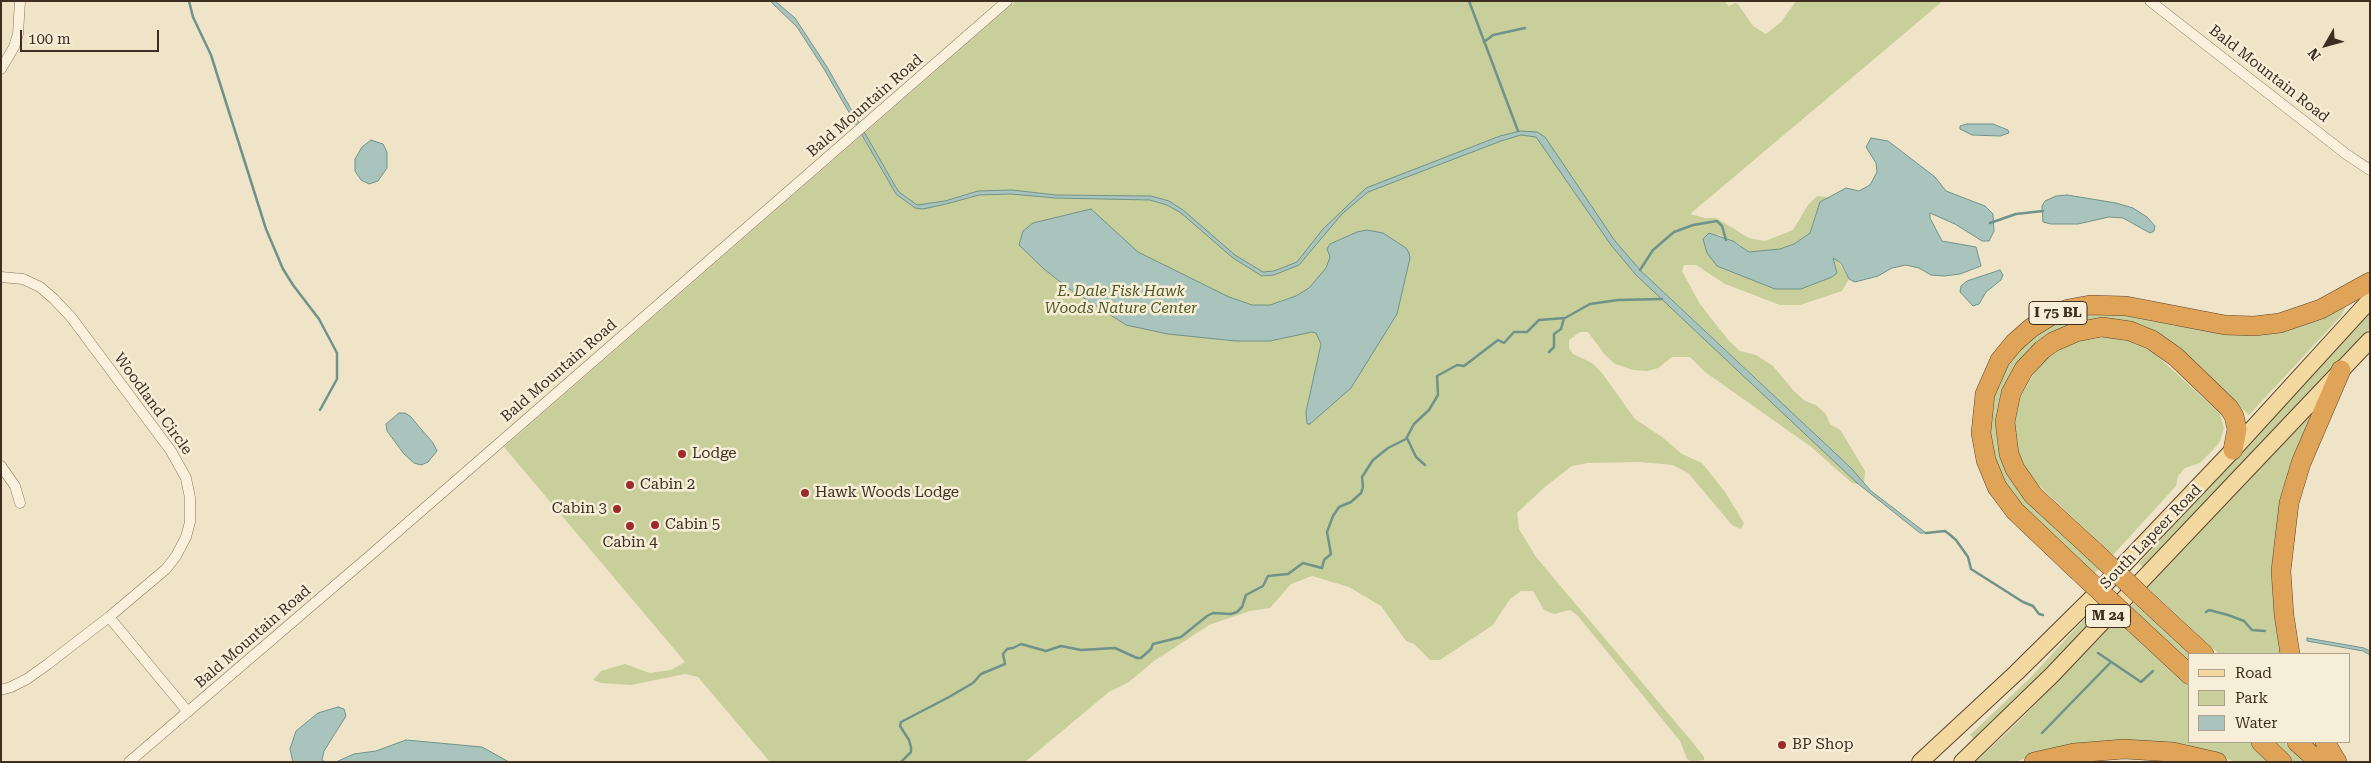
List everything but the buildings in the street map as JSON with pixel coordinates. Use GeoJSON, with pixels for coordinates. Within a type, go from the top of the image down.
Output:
{"type":"FeatureCollection","features":[{"type":"Feature","properties":{"kind":"highway","name":"I 75 BL"},"geometry":{"type":"LineString","coordinates":[[2188,673],[2015,511],[1997,487],[1986,460],[1981,433],[1985,394],[2000,360],[2030,328],[2052,315],[2068,309],[2090,305],[2126,306],[2225,325],[2254,326],[2280,323],[2320,310],[2370,282]]}},
{"type":"Feature","properties":{"kind":"highway"},"geometry":{"type":"LineString","coordinates":[[2203,653],[2034,495],[2015,469],[2009,454],[2005,422],[2011,393],[2024,369],[2042,350],[2076,332],[2102,327],[2130,331],[2152,340],[2176,357],[2229,408],[2234,416],[2237,429],[2233,450]]}},
{"type":"Feature","properties":{"kind":"highway"},"geometry":{"type":"LineString","coordinates":[[2290,653],[2281,586],[2282,547],[2288,509],[2301,463],[2341,370]]}},
{"type":"Feature","properties":{"kind":"highway"},"geometry":{"type":"LineString","coordinates":[[2262,743],[2282,762]]}},
{"type":"Feature","properties":{"kind":"highway"},"geometry":{"type":"LineString","coordinates":[[2299,743],[2319,762]]}},
{"type":"Feature","properties":{"kind":"highway"},"geometry":{"type":"LineString","coordinates":[[2326,743],[2337,762]]}},
{"type":"Feature","properties":{"kind":"highway"},"geometry":{"type":"LineString","coordinates":[[2034,762],[2074,753],[2124,749],[2173,752],[2217,762]]}},
{"type":"Feature","properties":{"kind":"main road","name":"South Lapeer Road"},"geometry":{"type":"LineString","coordinates":[[1920,762],[2091,600],[2233,450],[2370,300]]}},
{"type":"Feature","properties":{"kind":"main road","name":"South Lapeer Road"},"geometry":{"type":"LineString","coordinates":[[1964,760],[2052,675],[2370,340]]}},
{"type":"Feature","properties":{"kind":"main road"},"geometry":{"type":"LineString","coordinates":[[1955,730],[1967,747],[1964,760]]}},
{"type":"Feature","properties":{"kind":"street"},"geometry":{"type":"LineString","coordinates":[[1,69],[14,48],[18,34],[20,1]]}},
{"type":"Feature","properties":{"kind":"street","name":"Bald Mountain Road"},"geometry":{"type":"LineString","coordinates":[[129,762],[861,130],[1007,1]]}},
{"type":"Feature","properties":{"kind":"street","name":"Bald Mountain Road"},"geometry":{"type":"LineString","coordinates":[[2150,1],[2346,154],[2370,170]]}},
{"type":"Feature","properties":{"kind":"street","name":"Woodland Circle"},"geometry":{"type":"LineString","coordinates":[[1,277],[23,279],[40,287],[71,318],[171,451],[186,478],[190,498],[190,522],[186,537],[176,556],[155,580],[27,679],[12,688],[1,690]]}},
{"type":"Feature","properties":{"kind":"street"},"geometry":{"type":"LineString","coordinates":[[1,466],[16,486],[20,502]]}},
{"type":"Feature","properties":{"kind":"street"},"geometry":{"type":"LineString","coordinates":[[109,617],[188,712]]}},
{"type":"Feature","properties":{"kind":"green space","name":"E. Dale Fisk Hawk Woods Nature Center"},"geometry":{"type":"Polygon","coordinates":[[[1016,1],[1724,1],[1729,6],[1735,3],[1738,4],[1753,26],[1766,34],[1781,22],[1796,1],[1943,1],[1690,214],[1705,218],[1716,218],[1749,238],[1765,241],[1793,230],[1808,205],[1817,196],[1828,197],[1820,202],[1810,233],[1794,244],[1780,249],[1749,252],[1739,244],[1717,234],[1707,253],[1837,272],[1832,258],[1836,258],[1849,279],[1842,291],[1800,305],[1780,305],[1725,284],[1696,265],[1684,265],[1682,271],[1700,304],[1729,341],[1740,351],[1756,355],[1773,366],[1794,391],[1805,401],[1816,405],[1826,414],[1830,424],[1841,431],[1865,471],[1864,483],[1851,468],[1633,263],[1629,266],[1862,485],[1852,483],[1810,446],[1705,372],[1690,357],[1672,357],[1658,368],[1648,371],[1633,370],[1615,364],[1605,355],[1588,332],[1580,332],[1569,340],[1569,348],[1573,354],[1592,363],[1602,373],[1635,419],[1662,437],[1682,454],[1702,463],[1725,492],[1744,523],[1741,529],[1732,525],[1688,473],[1673,465],[1640,462],[1588,463],[1572,466],[1546,486],[1517,513],[1519,529],[1536,557],[1694,744],[1704,757],[1704,760],[1692,762],[1687,759],[1680,741],[1578,616],[1570,610],[1554,614],[1544,610],[1533,591],[1521,591],[1510,599],[1493,625],[1440,660],[1430,660],[1414,644],[1406,641],[1381,606],[1349,587],[1312,576],[1291,584],[1270,608],[1250,611],[1209,625],[1154,661],[1129,682],[1109,692],[1025,762],[770,762],[698,677],[685,674],[631,685],[601,683],[593,680],[601,671],[625,664],[650,673],[671,670],[685,662],[504,447],[1016,1]]]}},
{"type":"Feature","properties":{"kind":"green space"},"geometry":{"type":"Polygon","coordinates":[[[2347,305],[2341,316],[2249,415],[2176,347],[2081,323],[2001,398],[2027,501],[2099,569],[2093,575],[2024,512],[1998,475],[1987,417],[1999,376],[2035,331],[2089,310],[2206,327],[2347,305]]]}},
{"type":"Feature","properties":{"kind":"green space"},"geometry":{"type":"Polygon","coordinates":[[[2370,313],[2370,328],[2143,567],[2139,563],[2370,313]]]}},
{"type":"Feature","properties":{"kind":"green space"},"geometry":{"type":"Polygon","coordinates":[[[2105,337],[2129,341],[2153,352],[2220,414],[2224,428],[2220,441],[2214,449],[2200,463],[2185,468],[2178,476],[2176,486],[2113,555],[2033,480],[2019,456],[2014,428],[2020,398],[2036,370],[2045,360],[2057,351],[2080,341],[2105,337]]]}},
{"type":"Feature","properties":{"kind":"green space"},"geometry":{"type":"Polygon","coordinates":[[[2308,417],[2313,422],[2299,453],[2285,653],[2218,653],[2147,587],[2308,417]]]}},
{"type":"Feature","properties":{"kind":"green space"},"geometry":{"type":"Polygon","coordinates":[[[2134,603],[2189,653],[2188,664],[2128,609],[2134,603]]]}},
{"type":"Feature","properties":{"kind":"green space"},"geometry":{"type":"Polygon","coordinates":[[[2088,615],[2094,620],[2071,645],[1974,739],[1970,735],[2030,678],[2088,615]]]}},
{"type":"Feature","properties":{"kind":"green space"},"geometry":{"type":"Polygon","coordinates":[[[2118,619],[2188,683],[2188,743],[2252,743],[2272,762],[2236,762],[2224,758],[2032,756],[2015,762],[1975,762],[2009,731],[2118,619]]]}},
{"type":"Feature","properties":{"kind":"green space"},"geometry":{"type":"Polygon","coordinates":[[[2271,743],[2285,743],[2305,762],[2292,762],[2271,743]]]}},
{"type":"Feature","properties":{"kind":"water"},"geometry":{"type":"Polygon","coordinates":[[[770,1],[775,1],[795,18],[827,67],[899,192],[917,205],[945,201],[978,191],[1012,190],[1056,195],[1151,196],[1169,201],[1183,210],[1235,255],[1263,272],[1274,271],[1297,262],[1323,229],[1366,188],[1500,136],[1520,131],[1537,132],[1545,137],[1615,241],[1640,270],[1851,468],[1871,491],[1926,533],[1920,533],[1856,482],[1636,275],[1611,245],[1536,137],[1521,135],[1501,141],[1368,192],[1342,214],[1299,265],[1274,275],[1262,276],[1233,258],[1181,213],[1167,205],[1150,200],[1056,198],[1011,194],[979,195],[923,209],[915,208],[896,194],[824,69],[797,27],[770,1]]]}},
{"type":"Feature","properties":{"kind":"water"},"geometry":{"type":"Polygon","coordinates":[[[1967,124],[1993,124],[2008,130],[2009,133],[2000,136],[1972,135],[1960,129],[1960,126],[1967,124]]]}},
{"type":"Feature","properties":{"kind":"water"},"geometry":{"type":"Polygon","coordinates":[[[1871,138],[1888,141],[1935,177],[1946,191],[1985,206],[1993,214],[1994,231],[1989,241],[1982,241],[1955,224],[1930,213],[1930,218],[1942,241],[1976,247],[1981,266],[1960,274],[1944,276],[1931,275],[1919,268],[1906,265],[1892,268],[1878,276],[1855,282],[1849,279],[1841,263],[1833,258],[1837,273],[1832,277],[1801,289],[1775,289],[1717,266],[1707,253],[1703,239],[1709,233],[1733,241],[1749,252],[1780,249],[1794,244],[1810,233],[1820,202],[1846,188],[1859,191],[1870,185],[1877,172],[1876,163],[1866,147],[1871,138]]]}},
{"type":"Feature","properties":{"kind":"water"},"geometry":{"type":"Polygon","coordinates":[[[371,140],[383,144],[387,152],[387,168],[378,181],[369,184],[361,180],[355,171],[355,159],[362,147],[371,140]]]}},
{"type":"Feature","properties":{"kind":"water"},"geometry":{"type":"Polygon","coordinates":[[[2067,195],[2116,203],[2133,208],[2147,217],[2155,226],[2154,231],[2150,233],[2123,218],[2109,217],[2078,224],[2051,224],[2043,222],[2042,206],[2045,201],[2056,196],[2067,195]]]}},
{"type":"Feature","properties":{"kind":"water"},"geometry":{"type":"Polygon","coordinates":[[[1091,209],[1138,252],[1229,297],[1252,305],[1270,305],[1296,296],[1309,288],[1326,268],[1330,257],[1327,249],[1330,244],[1357,232],[1367,230],[1383,233],[1406,248],[1410,258],[1397,314],[1351,388],[1310,424],[1307,424],[1306,412],[1321,344],[1316,333],[1312,332],[1270,341],[1236,341],[1168,334],[1126,325],[1068,288],[1044,269],[1019,245],[1023,231],[1033,223],[1091,209]]]}},
{"type":"Feature","properties":{"kind":"water"},"geometry":{"type":"Polygon","coordinates":[[[2000,270],[2003,275],[2001,280],[1986,292],[1979,304],[1973,306],[1960,292],[1961,286],[1967,281],[2000,270]]]}},
{"type":"Feature","properties":{"kind":"water"},"geometry":{"type":"Polygon","coordinates":[[[399,413],[405,413],[410,416],[433,443],[437,451],[428,462],[421,465],[414,463],[404,454],[387,431],[386,424],[399,413]]]}},
{"type":"Feature","properties":{"kind":"water"},"geometry":{"type":"Polygon","coordinates":[[[2307,638],[2364,648],[2370,651],[2370,655],[2363,651],[2307,641],[2307,638]]]}},
{"type":"Feature","properties":{"kind":"water"},"geometry":{"type":"Polygon","coordinates":[[[338,707],[344,709],[346,716],[324,751],[322,760],[325,762],[293,762],[290,749],[296,731],[318,713],[338,707]]]}},
{"type":"Feature","properties":{"kind":"water"},"geometry":{"type":"Polygon","coordinates":[[[406,740],[482,747],[509,762],[336,762],[354,754],[376,751],[406,740]]]}},
{"type":"Feature","properties":{"kind":"waterway"},"geometry":{"type":"LineString","coordinates":[[189,1],[193,17],[211,55],[266,229],[283,269],[319,319],[337,353],[337,379],[320,410]]}},
{"type":"Feature","properties":{"kind":"waterway"},"geometry":{"type":"LineString","coordinates":[[1469,1],[1518,131]]}},
{"type":"Feature","properties":{"kind":"waterway"},"geometry":{"type":"LineString","coordinates":[[1484,42],[1493,35],[1525,28]]}},
{"type":"Feature","properties":{"kind":"waterway"},"geometry":{"type":"LineString","coordinates":[[1990,223],[2016,214],[2043,211]]}},
{"type":"Feature","properties":{"kind":"waterway"},"geometry":{"type":"LineString","coordinates":[[1640,270],[1653,250],[1674,232],[1693,225],[1717,221],[1722,226],[1726,240]]}},
{"type":"Feature","properties":{"kind":"waterway"},"geometry":{"type":"LineString","coordinates":[[901,762],[911,752],[909,740],[900,726],[901,722],[973,683],[981,674],[1005,664],[1003,654],[1007,649],[1021,644],[1046,651],[1061,646],[1081,650],[1115,648],[1141,658],[1151,649],[1153,644],[1181,637],[1213,613],[1231,614],[1237,612],[1242,607],[1246,595],[1263,586],[1268,576],[1288,574],[1303,563],[1322,568],[1324,560],[1331,554],[1327,532],[1333,516],[1339,507],[1351,502],[1361,493],[1363,487],[1362,477],[1373,460],[1388,448],[1406,439],[1414,424],[1429,410],[1438,395],[1437,376],[1457,365],[1464,366],[1498,340],[1504,343],[1514,332],[1527,332],[1539,320],[1565,318],[1590,304],[1618,300],[1662,299]]}},
{"type":"Feature","properties":{"kind":"waterway"},"geometry":{"type":"LineString","coordinates":[[1549,352],[1554,347],[1554,334],[1561,329],[1564,318]]}},
{"type":"Feature","properties":{"kind":"waterway"},"geometry":{"type":"LineString","coordinates":[[1407,438],[1416,457],[1425,465]]}},
{"type":"Feature","properties":{"kind":"waterway"},"geometry":{"type":"LineString","coordinates":[[1926,533],[1945,531],[1956,540],[1968,557],[1971,569],[2023,602],[2033,606],[2039,614],[2043,615]]}},
{"type":"Feature","properties":{"kind":"waterway"},"geometry":{"type":"LineString","coordinates":[[2206,612],[2209,610],[2228,615],[2244,621],[2252,630],[2265,631]]}},
{"type":"Feature","properties":{"kind":"waterway"},"geometry":{"type":"LineString","coordinates":[[2098,653],[2141,682],[2153,671]]}},
{"type":"Feature","properties":{"kind":"waterway"},"geometry":{"type":"LineString","coordinates":[[2042,733],[2111,662]]}},
{"type":"Feature","properties":{"kind":"place","name":"Lodge"},"geometry":{"type":"Point","coordinates":[682,454]}},
{"type":"Feature","properties":{"kind":"place","name":"Cabin 2"},"geometry":{"type":"Point","coordinates":[630,485]}},
{"type":"Feature","properties":{"kind":"place","name":"Hawk Woods Lodge"},"geometry":{"type":"Point","coordinates":[805,493]}},
{"type":"Feature","properties":{"kind":"place","name":"Cabin 3"},"geometry":{"type":"Point","coordinates":[617,509]}},
{"type":"Feature","properties":{"kind":"place","name":"Cabin 5"},"geometry":{"type":"Point","coordinates":[655,525]}},
{"type":"Feature","properties":{"kind":"place","name":"Cabin 4"},"geometry":{"type":"Point","coordinates":[630,526]}},
{"type":"Feature","properties":{"kind":"place","name":"BP Shop"},"geometry":{"type":"Point","coordinates":[1782,745]}}]}
